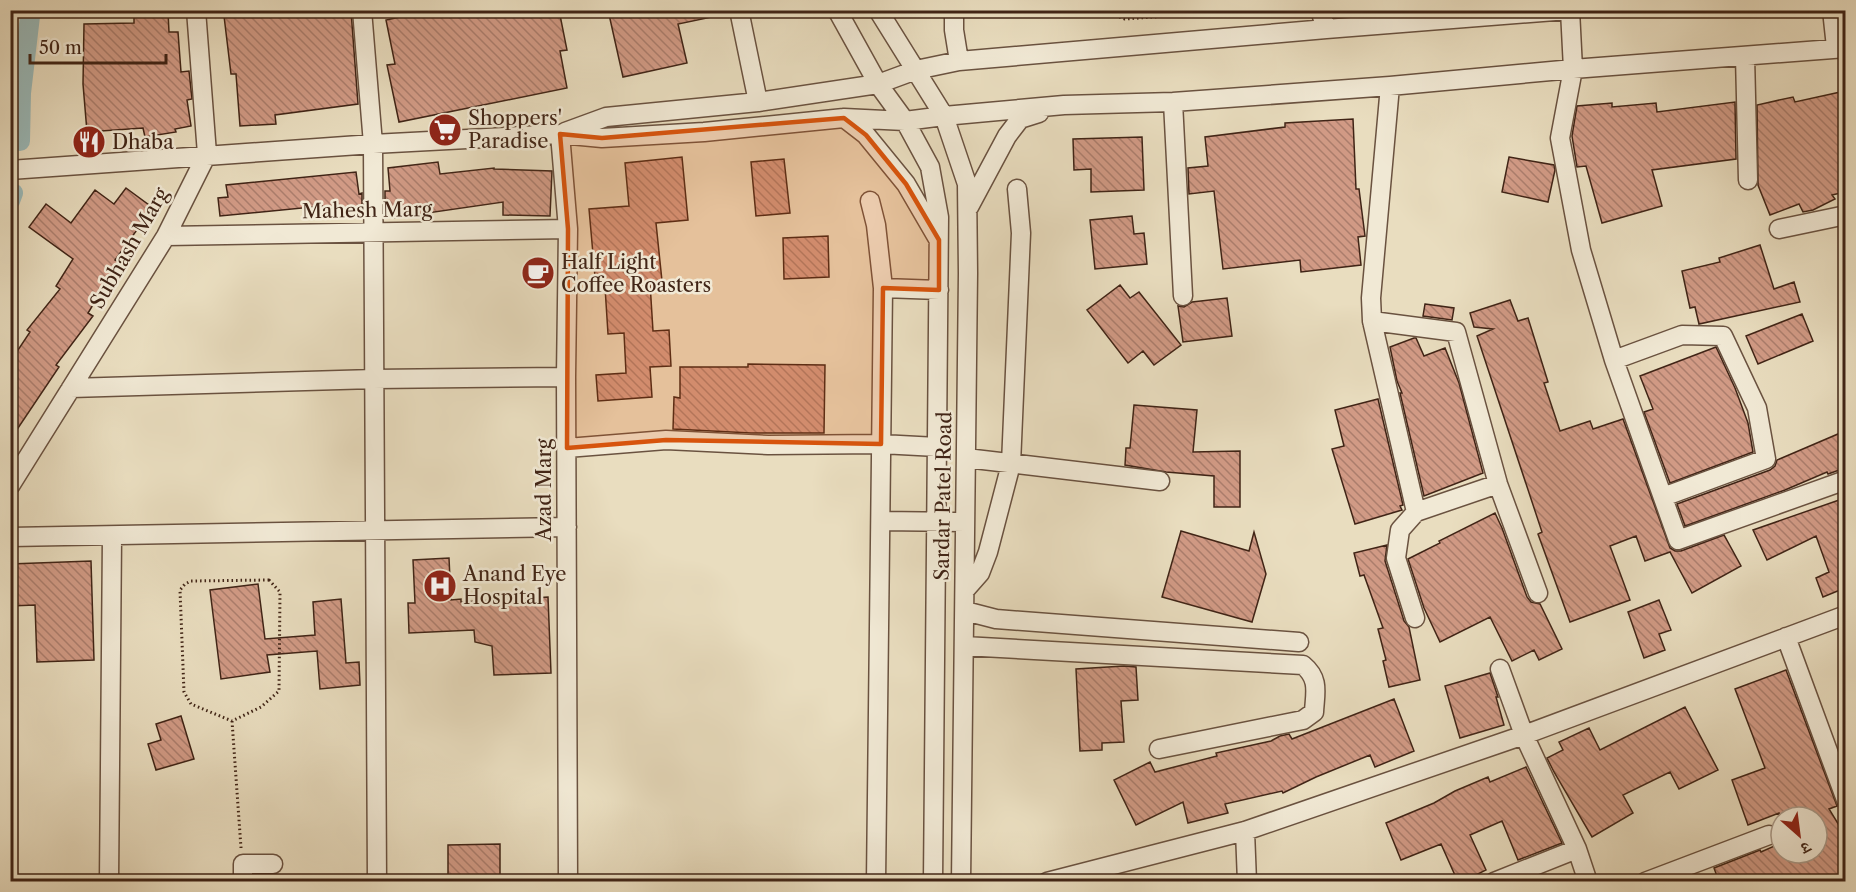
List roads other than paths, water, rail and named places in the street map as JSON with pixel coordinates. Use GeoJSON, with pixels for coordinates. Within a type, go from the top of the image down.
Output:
{"type":"FeatureCollection","features":[{"type":"Feature","properties":{"kind":"street"},"geometry":{"type":"LineString","coordinates":[[196,10],[207,154]]}},
{"type":"Feature","properties":{"kind":"street"},"geometry":{"type":"LineString","coordinates":[[363,10],[373,144],[377,882]]}},
{"type":"Feature","properties":{"kind":"street"},"geometry":{"type":"LineString","coordinates":[[739,10],[758,102]]}},
{"type":"Feature","properties":{"kind":"street","name":"Sardar Patel Road"},"geometry":{"type":"LineString","coordinates":[[837,10],[878,84],[905,121],[930,168],[939,217],[933,882]]}},
{"type":"Feature","properties":{"kind":"street","name":"Sardar Patel Road"},"geometry":{"type":"LineString","coordinates":[[878,10],[944,116],[967,184],[961,882]]}},
{"type":"Feature","properties":{"kind":"street"},"geometry":{"type":"LineString","coordinates":[[954,10],[958,61]]}},
{"type":"Feature","properties":{"kind":"street"},"geometry":{"type":"LineString","coordinates":[[1320,10],[1326,28]]}},
{"type":"Feature","properties":{"kind":"street"},"geometry":{"type":"LineString","coordinates":[[560,134],[606,117],[758,102],[878,84],[916,70],[958,61],[1326,28],[1569,10],[1573,69],[1560,138],[1581,250],[1614,360],[1678,540],[1845,480]]}},
{"type":"Feature","properties":{"kind":"street"},"geometry":{"type":"LineString","coordinates":[[10,170],[207,154],[373,144],[560,134],[602,138],[704,132],[844,118],[905,121],[1064,105],[1173,102],[1841,48],[1832,10]]}},
{"type":"Feature","properties":{"kind":"street"},"geometry":{"type":"LineString","coordinates":[[1745,56],[1748,180]]}},
{"type":"Feature","properties":{"kind":"street"},"geometry":{"type":"LineString","coordinates":[[1390,86],[1371,298],[1372,321],[1416,512]]}},
{"type":"Feature","properties":{"kind":"street"},"geometry":{"type":"LineString","coordinates":[[1173,102],[1183,296]]}},
{"type":"Feature","properties":{"kind":"street"},"geometry":{"type":"LineString","coordinates":[[967,210],[1007,136],[1020,119],[1064,105]]}},
{"type":"Feature","properties":{"kind":"street"},"geometry":{"type":"LineString","coordinates":[[844,118],[866,135],[906,184],[939,240]]}},
{"type":"Feature","properties":{"kind":"street","name":"Azad Marg"},"geometry":{"type":"LineString","coordinates":[[560,134],[568,230],[566,377],[568,882]]}},
{"type":"Feature","properties":{"kind":"street","name":"Subhash Marg"},"geometry":{"type":"LineString","coordinates":[[10,486],[166,236],[207,154]]}},
{"type":"Feature","properties":{"kind":"street"},"geometry":{"type":"LineString","coordinates":[[965,590],[980,573],[988,552],[1011,464],[1022,233],[1017,189]]}},
{"type":"Feature","properties":{"kind":"street"},"geometry":{"type":"LineString","coordinates":[[870,201],[876,225],[883,288],[876,882]]}},
{"type":"Feature","properties":{"kind":"street"},"geometry":{"type":"LineString","coordinates":[[1779,229],[1845,217]]}},
{"type":"Feature","properties":{"kind":"street","name":"Mahesh Marg"},"geometry":{"type":"LineString","coordinates":[[166,236],[568,230]]}},
{"type":"Feature","properties":{"kind":"street"},"geometry":{"type":"LineString","coordinates":[[883,288],[939,290]]}},
{"type":"Feature","properties":{"kind":"street"},"geometry":{"type":"LineString","coordinates":[[1372,321],[1456,332],[1498,484],[1538,593]]}},
{"type":"Feature","properties":{"kind":"street"},"geometry":{"type":"LineString","coordinates":[[1614,360],[1682,335],[1723,336],[1757,408],[1766,459],[1663,497]]}},
{"type":"Feature","properties":{"kind":"street"},"geometry":{"type":"LineString","coordinates":[[71,387],[374,379],[566,377]]}},
{"type":"Feature","properties":{"kind":"street"},"geometry":{"type":"LineString","coordinates":[[567,448],[666,440],[768,445],[881,444],[937,447]]}},
{"type":"Feature","properties":{"kind":"street"},"geometry":{"type":"LineString","coordinates":[[966,459],[1160,481]]}},
{"type":"Feature","properties":{"kind":"street"},"geometry":{"type":"LineString","coordinates":[[1415,618],[1396,558],[1400,530],[1416,512],[1498,484]]}},
{"type":"Feature","properties":{"kind":"street"},"geometry":{"type":"LineString","coordinates":[[881,521],[965,522]]}},
{"type":"Feature","properties":{"kind":"street"},"geometry":{"type":"LineString","coordinates":[[10,537],[567,527]]}},
{"type":"Feature","properties":{"kind":"street"},"geometry":{"type":"LineString","coordinates":[[109,882],[112,536]]}},
{"type":"Feature","properties":{"kind":"street"},"geometry":{"type":"LineString","coordinates":[[936,568],[965,567]]}},
{"type":"Feature","properties":{"kind":"street"},"geometry":{"type":"LineString","coordinates":[[965,611],[996,619],[1299,642]]}},
{"type":"Feature","properties":{"kind":"street"},"geometry":{"type":"LineString","coordinates":[[1047,882],[1245,831],[1524,735],[1845,615]]}},
{"type":"Feature","properties":{"kind":"street"},"geometry":{"type":"LineString","coordinates":[[1786,637],[1845,800]]}},
{"type":"Feature","properties":{"kind":"street"},"geometry":{"type":"LineString","coordinates":[[964,646],[1303,665],[1310,671],[1316,684],[1314,712],[1303,720],[1159,749]]}},
{"type":"Feature","properties":{"kind":"street"},"geometry":{"type":"LineString","coordinates":[[1500,669],[1524,735],[1577,849],[1588,882]]}},
{"type":"Feature","properties":{"kind":"street"},"geometry":{"type":"LineString","coordinates":[[1245,831],[1247,882]]}},
{"type":"Feature","properties":{"kind":"street"},"geometry":{"type":"LineString","coordinates":[[1645,882],[1769,835]]}},
{"type":"Feature","properties":{"kind":"street"},"geometry":{"type":"LineString","coordinates":[[1494,882],[1577,849]]}},
{"type":"Feature","properties":{"kind":"street"},"geometry":{"type":"LineString","coordinates":[[243,873],[273,864]]}},
{"type":"Feature","properties":{"kind":"waterway"},"geometry":{"type":"LineString","coordinates":[[20,141],[21,93],[30,16],[28,10]]}},
{"type":"Feature","properties":{"kind":"waterway"},"geometry":{"type":"LineString","coordinates":[[10,201],[13,193]]}},
{"type":"Feature","properties":{"kind":"place","name":"Shoppers' Paradise"},"geometry":{"type":"Point","coordinates":[445,130]}},
{"type":"Feature","properties":{"kind":"place","name":"Dhaba"},"geometry":{"type":"Point","coordinates":[89,142]}},
{"type":"Feature","properties":{"kind":"place","name":"Half Light Coffee Roasters"},"geometry":{"type":"Point","coordinates":[538,273]}},
{"type":"Feature","properties":{"kind":"place","name":"Anand Eye Hospital"},"geometry":{"type":"Point","coordinates":[440,586]}}]}
